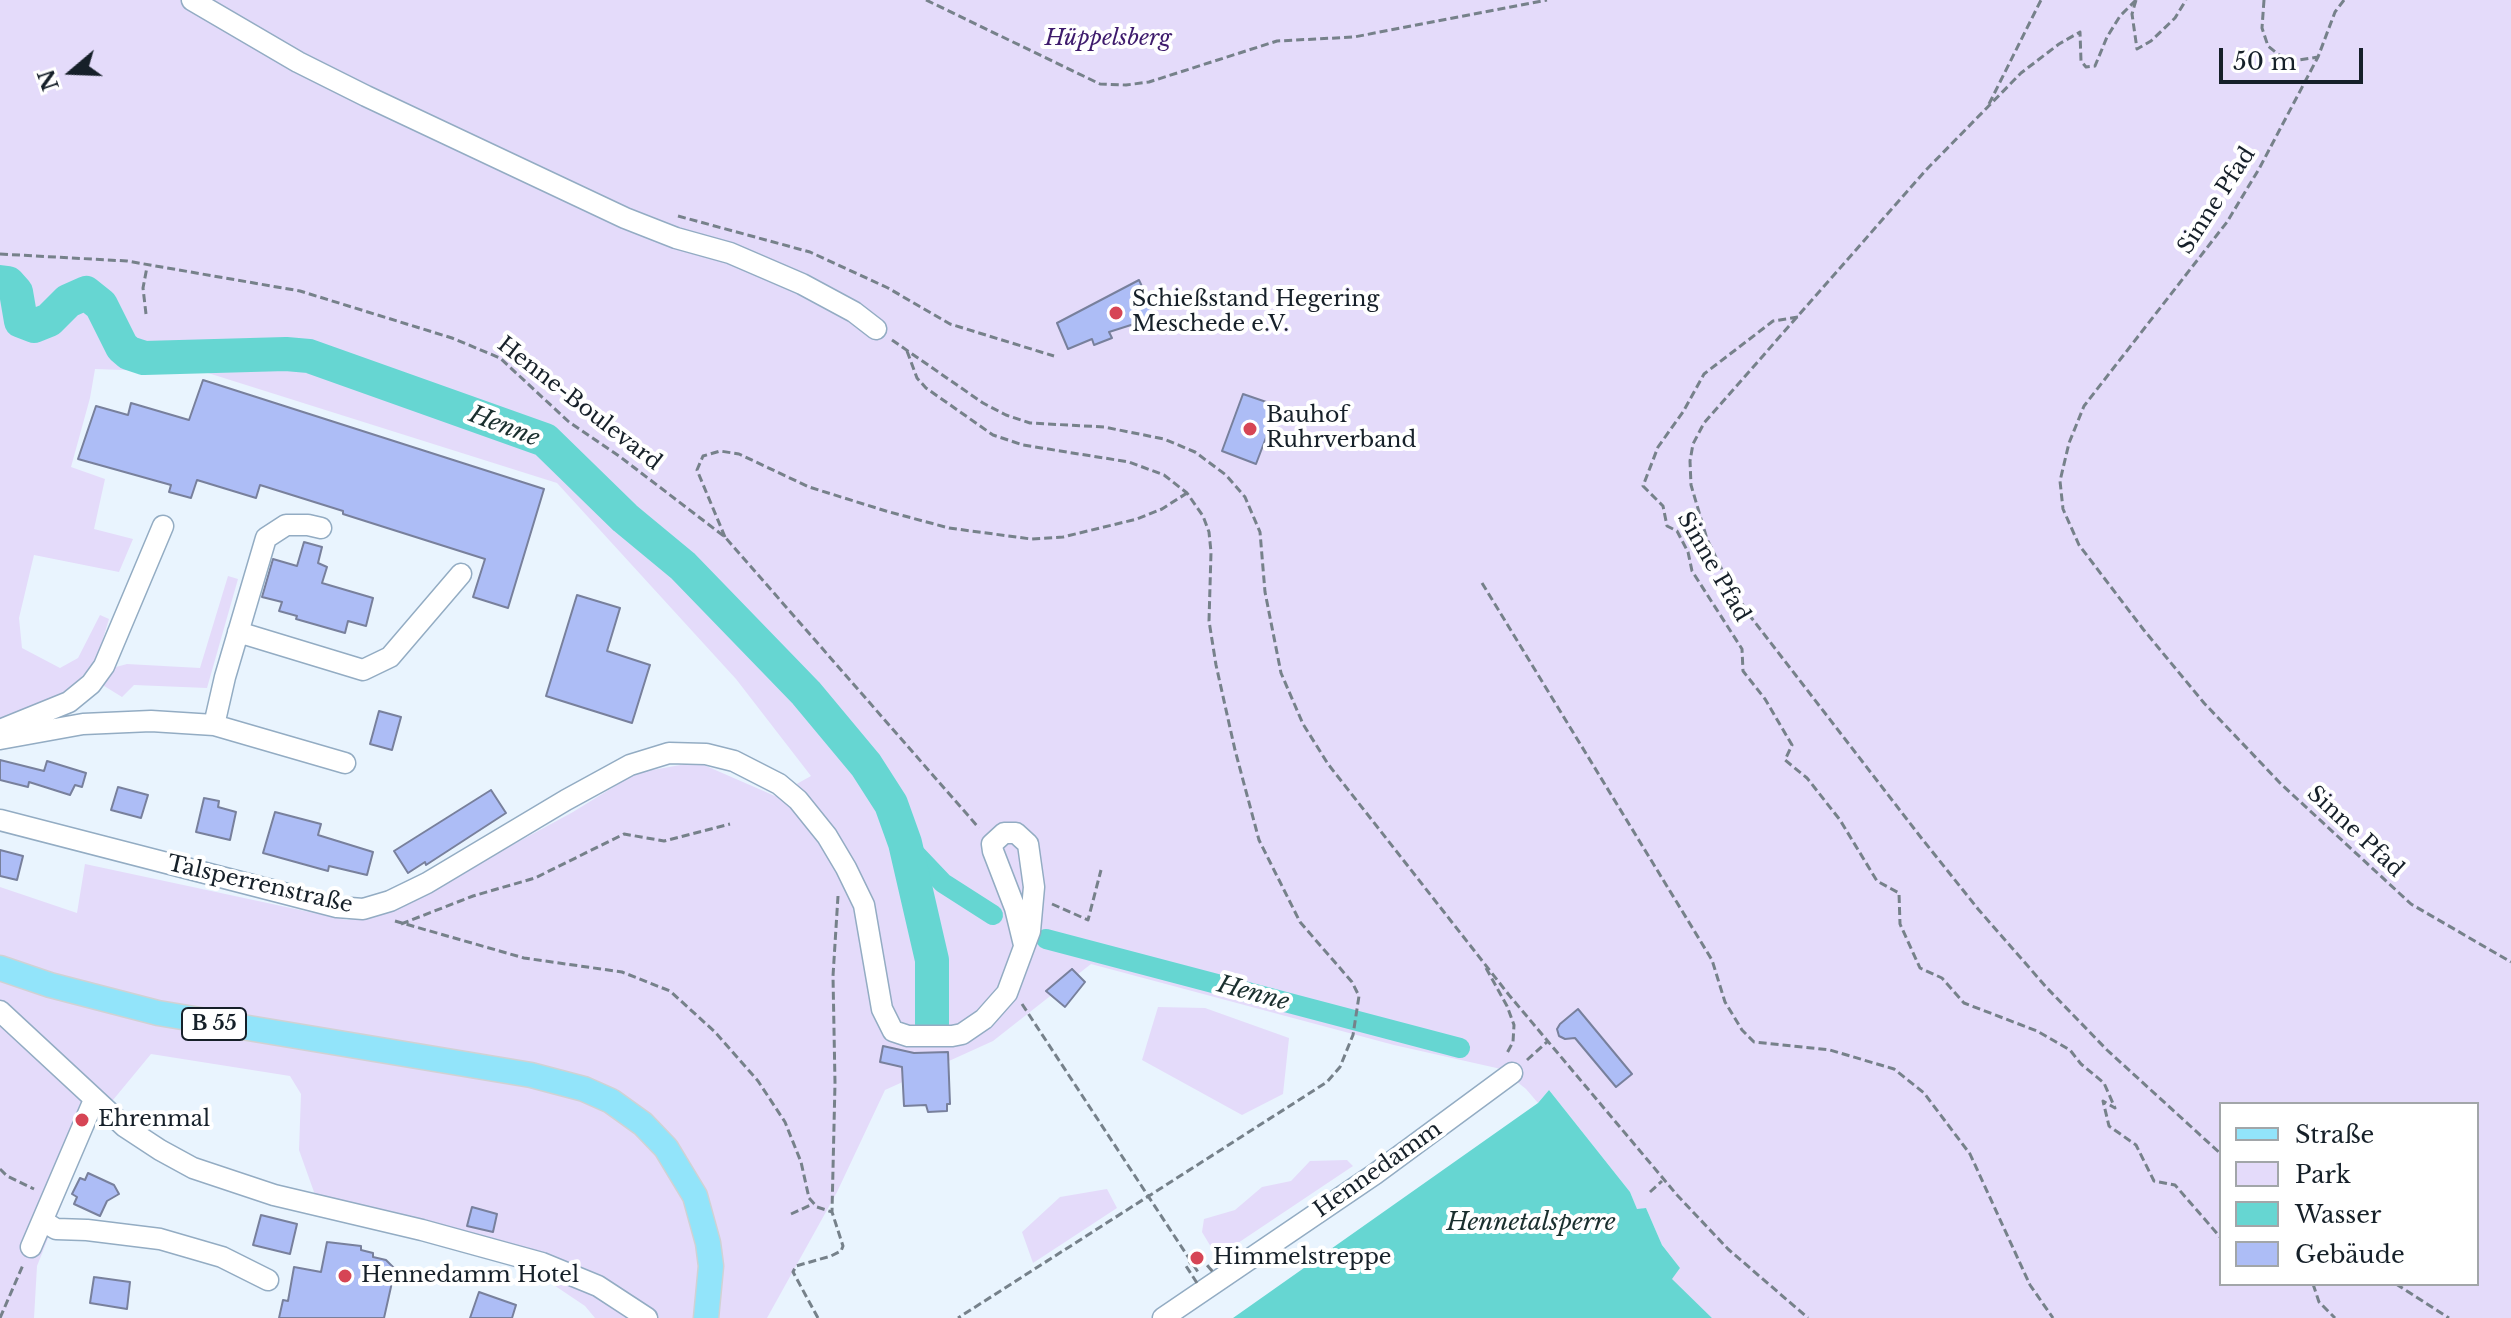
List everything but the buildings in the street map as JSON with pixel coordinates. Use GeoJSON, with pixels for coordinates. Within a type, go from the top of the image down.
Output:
{"type":"FeatureCollection","features":[{"type":"Feature","properties":{"kind":"main road","name":"B 55"},"geometry":{"type":"LineString","coordinates":[[0,968],[50,985],[158,1013],[531,1075],[573,1085],[611,1101],[643,1124],[666,1148],[695,1196],[711,1266],[706,1318]]}},
{"type":"Feature","properties":{"kind":"street"},"geometry":{"type":"LineString","coordinates":[[192,0],[298,62],[392,108],[643,226],[730,253],[802,284],[854,312],[876,329]]}},
{"type":"Feature","properties":{"kind":"street"},"geometry":{"type":"LineString","coordinates":[[214,725],[266,538],[286,525],[321,528]]}},
{"type":"Feature","properties":{"kind":"street"},"geometry":{"type":"LineString","coordinates":[[0,730],[69,702],[91,684],[104,666],[163,526]]}},
{"type":"Feature","properties":{"kind":"street"},"geometry":{"type":"LineString","coordinates":[[238,632],[363,670],[390,657],[461,574]]}},
{"type":"Feature","properties":{"kind":"street"},"geometry":{"type":"LineString","coordinates":[[0,739],[83,724],[151,721],[214,725],[345,763]]}},
{"type":"Feature","properties":{"kind":"street","name":"Talsperrenstraße"},"geometry":{"type":"LineString","coordinates":[[0,820],[337,907],[363,909],[390,901],[427,883],[547,811],[650,757],[669,753],[706,754],[745,765],[789,792],[827,836],[846,868],[866,915],[885,1020],[893,1031],[908,1036],[952,1036],[975,1026],[999,1006],[1014,979],[1024,945]]}},
{"type":"Feature","properties":{"kind":"street"},"geometry":{"type":"LineString","coordinates":[[1009,832],[1024,838],[1031,859],[1034,905],[1030,931],[1024,945],[1010,894],[995,863],[992,844],[999,835],[1009,832]]}},
{"type":"Feature","properties":{"kind":"street"},"geometry":{"type":"LineString","coordinates":[[0,1011],[125,1127],[193,1168],[274,1195],[422,1230],[542,1263],[598,1286],[647,1318]]}},
{"type":"Feature","properties":{"kind":"street","name":"Hennedamm"},"geometry":{"type":"LineString","coordinates":[[1163,1318],[1375,1174],[1507,1067]]}},
{"type":"Feature","properties":{"kind":"street"},"geometry":{"type":"LineString","coordinates":[[31,1247],[94,1100]]}},
{"type":"Feature","properties":{"kind":"street"},"geometry":{"type":"LineString","coordinates":[[43,1221],[56,1229],[160,1239],[222,1257],[268,1280]]}},
{"type":"Feature","properties":{"kind":"path"},"geometry":{"type":"LineString","coordinates":[[926,0],[1100,84],[1126,85],[1149,82],[1277,41],[1354,37],[1547,0]]}},
{"type":"Feature","properties":{"kind":"path"},"geometry":{"type":"LineString","coordinates":[[1987,108],[2041,0]]}},
{"type":"Feature","properties":{"kind":"path","name":"Sinne Pfad"},"geometry":{"type":"LineString","coordinates":[[2136,0],[2120,16],[2095,66],[2086,67],[2081,61],[2080,32],[2021,73],[1926,170],[1798,317],[1773,321],[1704,374],[1683,412],[1658,447],[1643,486],[1663,506],[1667,526],[1677,531],[1688,552],[1692,571],[1742,649],[1743,671],[1765,699],[1792,745],[1785,760],[1807,778],[1840,820],[1877,881],[1899,893],[1900,924],[1920,968],[1942,978],[1964,1003],[2037,1031],[2070,1050],[2104,1083],[2115,1108],[2103,1101],[2109,1126],[2136,1145],[2154,1181],[2175,1185],[2219,1236]]}},
{"type":"Feature","properties":{"kind":"path","name":"Sinne Pfad"},"geometry":{"type":"LineString","coordinates":[[2136,0],[2132,14],[2137,49],[2151,41],[2175,18],[2186,0]]}},
{"type":"Feature","properties":{"kind":"path"},"geometry":{"type":"LineString","coordinates":[[2264,0],[2262,28],[2268,46],[2293,61],[2318,57]]}},
{"type":"Feature","properties":{"kind":"path","name":"Sinne Pfad"},"geometry":{"type":"LineString","coordinates":[[2344,0],[2335,12],[2318,57],[2259,169],[2227,222],[2084,406],[2069,443],[2060,481],[2063,509],[2079,545],[2143,629],[2204,703],[2281,784],[2411,904],[2511,962]]}},
{"type":"Feature","properties":{"kind":"path"},"geometry":{"type":"LineString","coordinates":[[676,215],[810,252],[888,288],[950,324],[1054,356]]}},
{"type":"Feature","properties":{"kind":"path","name":"Henne-Boulevard"},"geometry":{"type":"LineString","coordinates":[[0,254],[89,258],[147,265],[300,291],[484,349],[519,373],[569,422],[725,537],[992,844]]}},
{"type":"Feature","properties":{"kind":"path"},"geometry":{"type":"LineString","coordinates":[[146,314],[143,288],[147,265]]}},
{"type":"Feature","properties":{"kind":"path"},"geometry":{"type":"LineString","coordinates":[[1798,317],[1704,423],[1693,444],[1691,485],[1696,506],[1707,539],[1727,580],[1750,616],[1988,920],[2107,1050],[2219,1152]]}},
{"type":"Feature","properties":{"kind":"path"},"geometry":{"type":"LineString","coordinates":[[876,329],[983,403],[1006,415],[1030,423],[1104,427],[1164,439],[1195,452],[1226,475],[1245,497],[1260,532],[1275,654],[1289,695],[1328,764],[1483,961],[1663,1180],[1728,1249],[1808,1318]]}},
{"type":"Feature","properties":{"kind":"path"},"geometry":{"type":"LineString","coordinates":[[907,351],[917,378],[926,388],[993,435],[1023,445],[1129,462],[1164,475],[1187,493],[1203,516],[1209,532],[1209,621],[1216,665],[1259,840],[1300,922],[1352,982],[1359,996],[1353,1035],[1340,1067],[1327,1082],[958,1318]]}},
{"type":"Feature","properties":{"kind":"path"},"geometry":{"type":"LineString","coordinates":[[725,537],[697,470],[703,456],[720,451],[739,454],[809,487],[886,511],[949,528],[1031,539],[1063,537],[1137,519],[1162,509],[1187,493]]}},
{"type":"Feature","properties":{"kind":"path"},"geometry":{"type":"LineString","coordinates":[[1482,583],[1712,960],[1725,1002],[1742,1030],[1754,1042],[1830,1050],[1894,1069],[1924,1093],[1970,1154],[2030,1285],[2053,1318]]}},
{"type":"Feature","properties":{"kind":"path"},"geometry":{"type":"LineString","coordinates":[[401,924],[473,896],[535,878],[624,834],[664,841],[730,824]]}},
{"type":"Feature","properties":{"kind":"path"},"geometry":{"type":"LineString","coordinates":[[818,1318],[793,1272],[796,1266],[831,1256],[843,1249],[832,1212],[835,1083],[833,976],[838,880],[846,868]]}},
{"type":"Feature","properties":{"kind":"path"},"geometry":{"type":"LineString","coordinates":[[1034,905],[1048,909],[1049,902],[1088,920],[1101,870]]}},
{"type":"Feature","properties":{"kind":"path"},"geometry":{"type":"LineString","coordinates":[[363,909],[401,924],[524,958],[622,972],[670,991],[715,1032],[769,1096],[793,1142],[813,1204]]}},
{"type":"Feature","properties":{"kind":"path"},"geometry":{"type":"LineString","coordinates":[[1483,961],[1514,1025],[1507,1067]]}},
{"type":"Feature","properties":{"kind":"path"},"geometry":{"type":"LineString","coordinates":[[1020,1000],[1201,1276]]}},
{"type":"Feature","properties":{"kind":"path"},"geometry":{"type":"LineString","coordinates":[[1507,1067],[1548,1041]]}},
{"type":"Feature","properties":{"kind":"path"},"geometry":{"type":"LineString","coordinates":[[0,1169],[26,1186],[55,1195]]}},
{"type":"Feature","properties":{"kind":"path"},"geometry":{"type":"LineString","coordinates":[[1650,1192],[1663,1180]]}},
{"type":"Feature","properties":{"kind":"path"},"geometry":{"type":"LineString","coordinates":[[791,1214],[813,1204],[832,1212]]}},
{"type":"Feature","properties":{"kind":"path"},"geometry":{"type":"LineString","coordinates":[[0,1318],[31,1247]]}},
{"type":"Feature","properties":{"kind":"path"},"geometry":{"type":"LineString","coordinates":[[1197,1283],[1186,1266],[1197,1257],[1213,1272]]}},
{"type":"Feature","properties":{"kind":"path"},"geometry":{"type":"LineString","coordinates":[[2314,1286],[2319,1302],[2335,1318]]}},
{"type":"Feature","properties":{"kind":"path"},"geometry":{"type":"LineString","coordinates":[[2399,1286],[2449,1318]]}},
{"type":"Feature","properties":{"kind":"green space","name":"Hüppelsberg"},"geometry":{"type":"Polygon","coordinates":[[[0,0],[2511,0],[2511,1318],[1712,1318],[1671,1279],[1680,1268],[1662,1245],[1646,1208],[1637,1210],[1630,1192],[1549,1090],[1538,1103],[1501,1069],[1394,1045],[1091,964],[993,1041],[885,1090],[837,1192],[767,1318],[595,1318],[585,1306],[490,1242],[319,1206],[299,1150],[301,1094],[290,1076],[151,1054],[94,1123],[37,1266],[34,1318],[0,1318],[0,887],[77,913],[85,864],[347,920],[389,912],[573,812],[636,773],[697,762],[775,796],[811,776],[736,679],[557,483],[208,373],[95,369],[71,467],[105,479],[94,529],[133,539],[119,572],[34,555],[19,618],[22,648],[60,668],[78,658],[100,615],[109,619],[96,662],[62,697],[0,724],[0,0]]]}},
{"type":"Feature","properties":{"kind":"green space"},"geometry":{"type":"Polygon","coordinates":[[[228,576],[238,579],[207,688],[134,685],[122,697],[101,684],[116,667],[127,664],[200,668],[228,576]]]}},
{"type":"Feature","properties":{"kind":"green space"},"geometry":{"type":"Polygon","coordinates":[[[1158,1007],[1205,1008],[1289,1038],[1283,1094],[1242,1115],[1142,1060],[1158,1007]]]}},
{"type":"Feature","properties":{"kind":"green space"},"geometry":{"type":"Polygon","coordinates":[[[1347,1160],[1353,1166],[1217,1257],[1202,1232],[1204,1219],[1235,1210],[1262,1187],[1291,1181],[1310,1161],[1347,1160]]]}},
{"type":"Feature","properties":{"kind":"green space"},"geometry":{"type":"Polygon","coordinates":[[[1107,1189],[1117,1208],[1033,1263],[1022,1232],[1060,1197],[1107,1189]]]}},
{"type":"Feature","properties":{"kind":"water","name":"Hennetalsperre"},"geometry":{"type":"Polygon","coordinates":[[[1549,1090],[1630,1192],[1637,1209],[1646,1208],[1662,1245],[1680,1268],[1672,1279],[1712,1318],[1233,1318],[1538,1103],[1549,1090]]]}},
{"type":"Feature","properties":{"kind":"waterway","name":"Henne"},"geometry":{"type":"LineString","coordinates":[[0,282],[8,283],[16,292],[21,321],[34,326],[49,320],[68,301],[86,293],[101,305],[122,347],[144,358],[309,356],[545,440],[625,518],[683,566],[806,693],[866,765],[891,804],[905,843],[932,960],[932,1024]]}},
{"type":"Feature","properties":{"kind":"waterway","name":"Henne"},"geometry":{"type":"LineString","coordinates":[[905,843],[943,883],[993,915]]}},
{"type":"Feature","properties":{"kind":"waterway","name":"Henne"},"geometry":{"type":"LineString","coordinates":[[1046,939],[1460,1048]]}},
{"type":"Feature","properties":{"kind":"place","name":"Schießstand Hegering Meschede e.V."},"geometry":{"type":"Point","coordinates":[1116,313]}},
{"type":"Feature","properties":{"kind":"place","name":"Bauhof Ruhrverband"},"geometry":{"type":"Point","coordinates":[1250,429]}},
{"type":"Feature","properties":{"kind":"place","name":"Ehrenmal"},"geometry":{"type":"Point","coordinates":[82,1120]}},
{"type":"Feature","properties":{"kind":"place","name":"Himmelstreppe"},"geometry":{"type":"Point","coordinates":[1197,1258]}},
{"type":"Feature","properties":{"kind":"place","name":"Hennedamm Hotel"},"geometry":{"type":"Point","coordinates":[345,1276]}}]}
